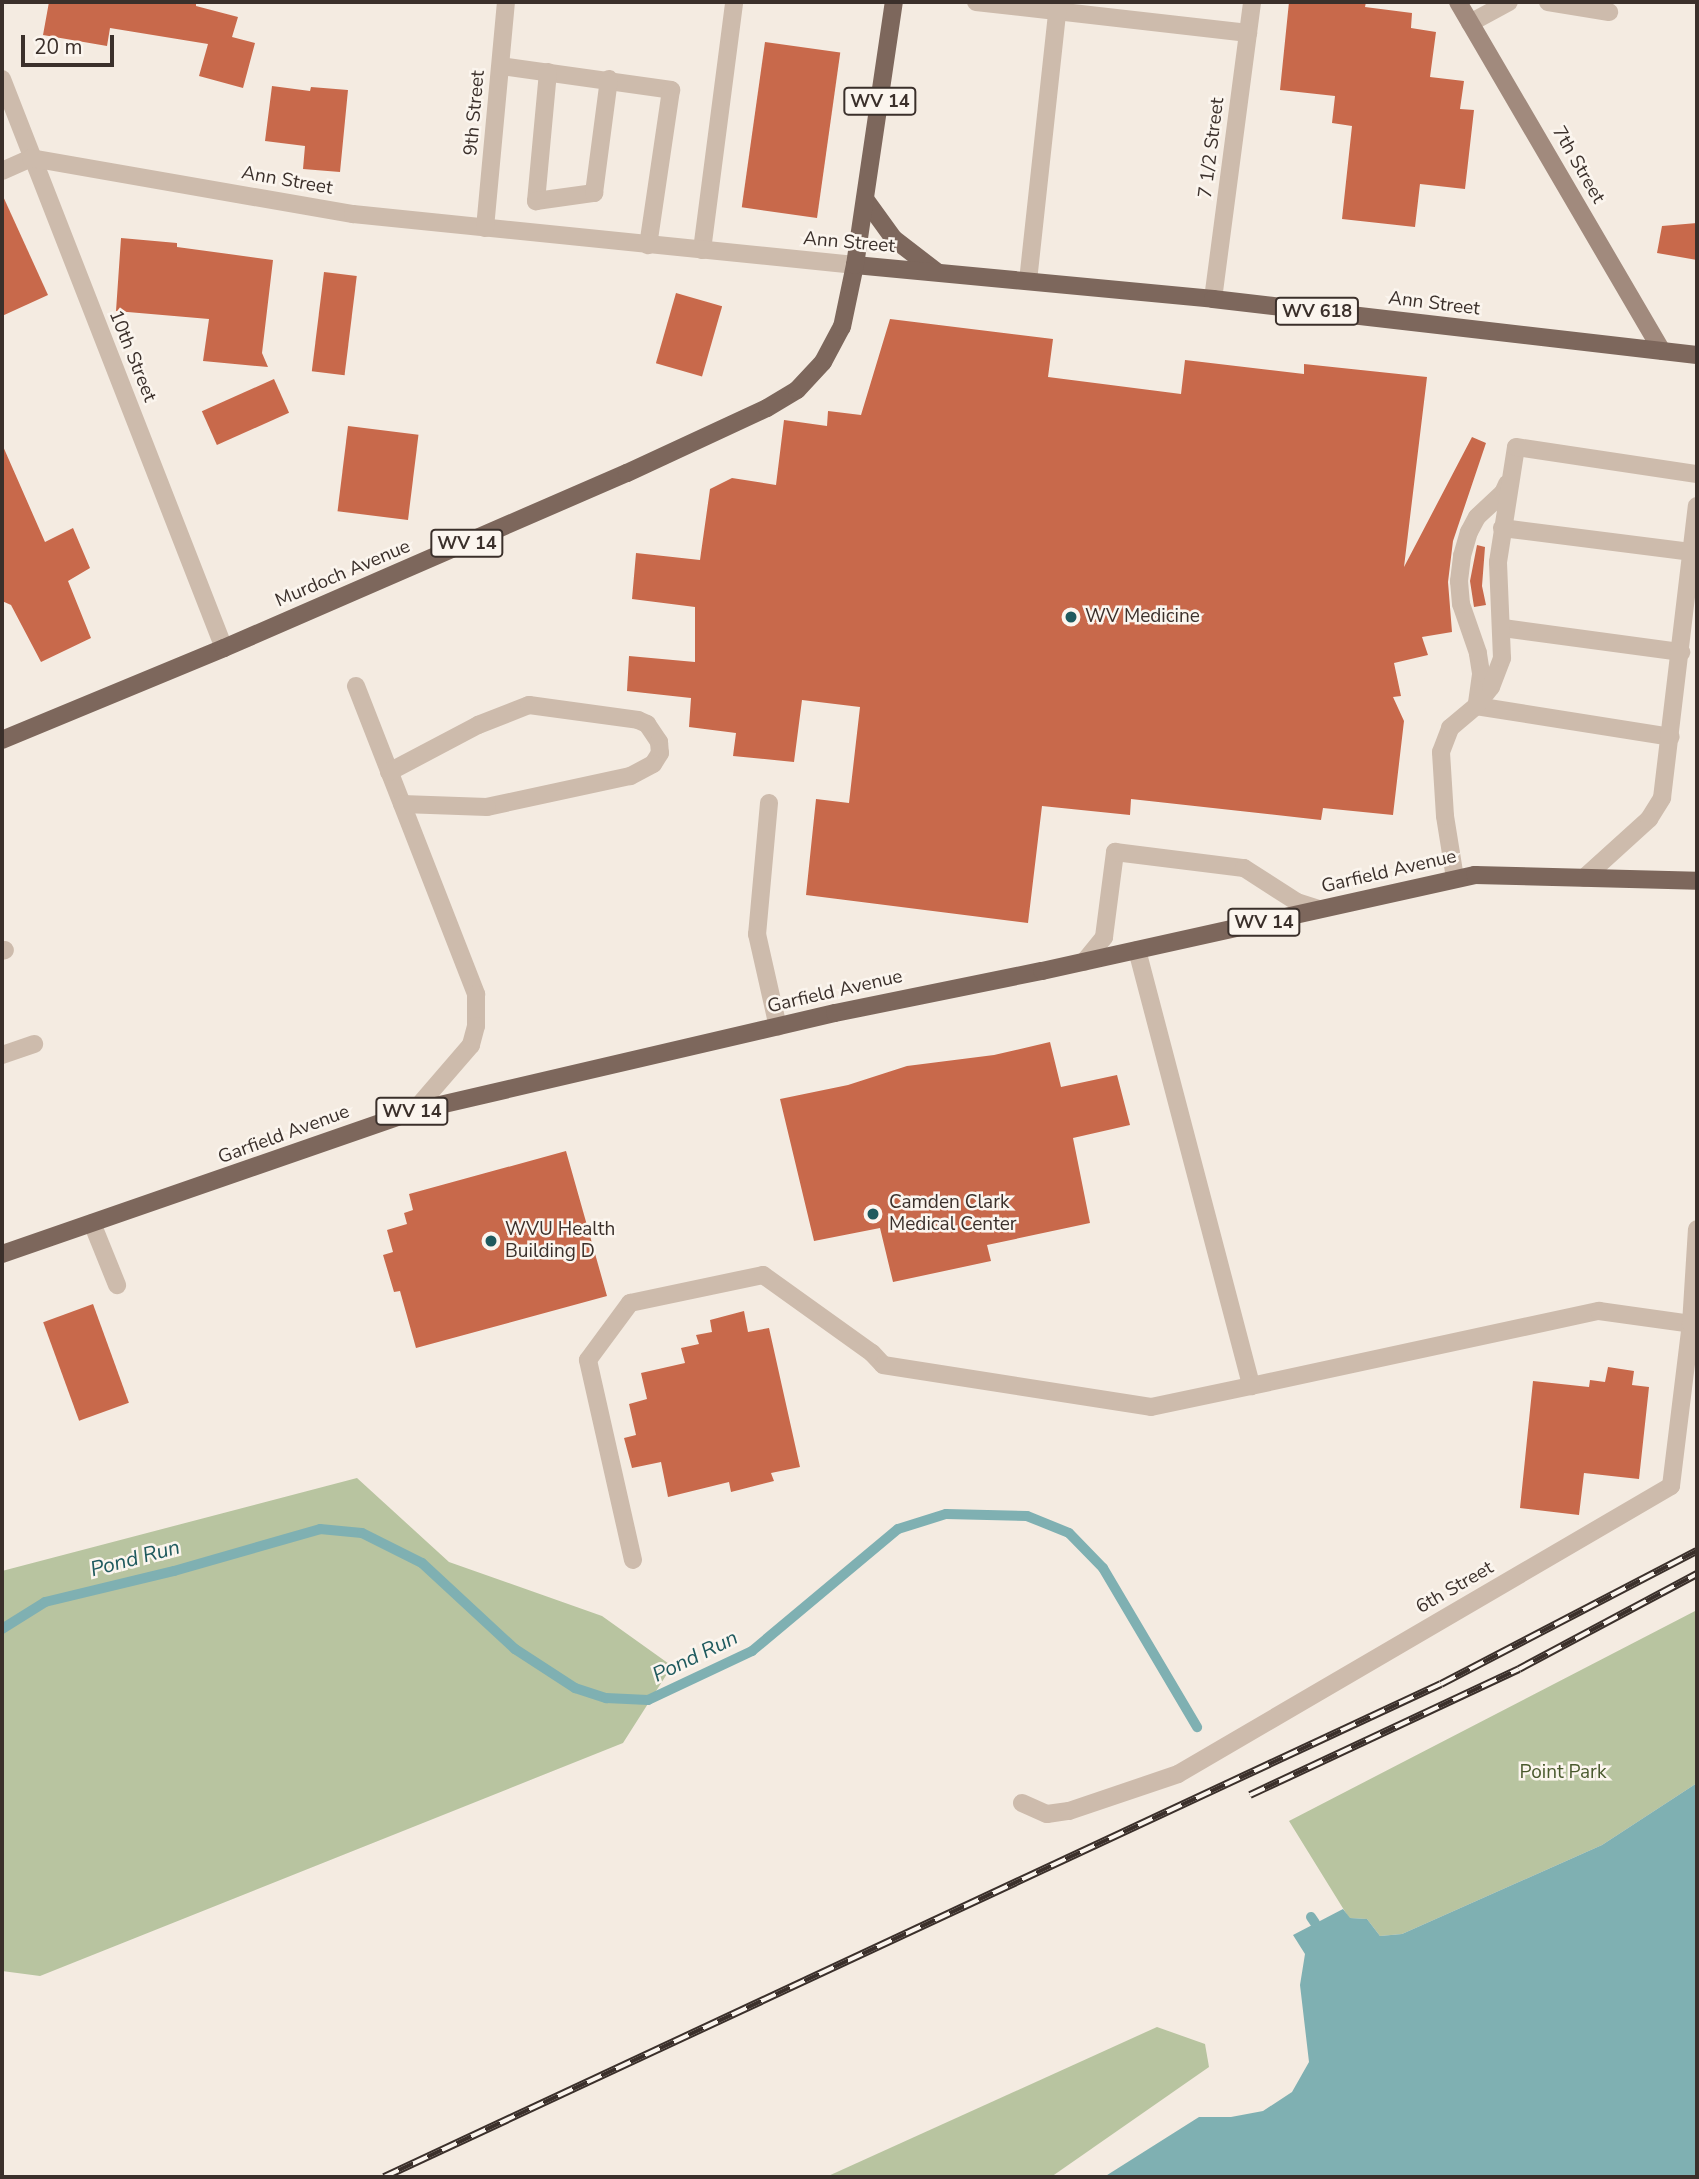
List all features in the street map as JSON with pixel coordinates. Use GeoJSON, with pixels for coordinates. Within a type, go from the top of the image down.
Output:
{"type":"FeatureCollection","features":[{"type":"Feature","properties":{"kind":"main road","name":"WV 14"},"geometry":{"type":"LineString","coordinates":[[856,265],[894,2]]}},
{"type":"Feature","properties":{"kind":"main road","name":"7th Street"},"geometry":{"type":"LineString","coordinates":[[1458,2],[1662,351]]}},
{"type":"Feature","properties":{"kind":"main road"},"geometry":{"type":"LineString","coordinates":[[865,200],[894,239],[937,272]]}},
{"type":"Feature","properties":{"kind":"main road","name":"Ann Street"},"geometry":{"type":"LineString","coordinates":[[856,265],[1213,299],[1697,355]]}},
{"type":"Feature","properties":{"kind":"main road","name":"Murdoch Avenue"},"geometry":{"type":"LineString","coordinates":[[2,740],[224,648],[627,473],[767,408],[797,390],[834,345],[856,265]]}},
{"type":"Feature","properties":{"kind":"main road","name":"Garfield Avenue"},"geometry":{"type":"LineString","coordinates":[[2,1254],[414,1111],[778,1027],[1084,962],[1455,878],[1475,875],[1697,881]]}},
{"type":"Feature","properties":{"kind":"street","name":"9th Street"},"geometry":{"type":"LineString","coordinates":[[485,228],[506,2]]}},
{"type":"Feature","properties":{"kind":"street"},"geometry":{"type":"LineString","coordinates":[[702,250],[734,2]]}},
{"type":"Feature","properties":{"kind":"street"},"geometry":{"type":"LineString","coordinates":[[976,2],[1248,33]]}},
{"type":"Feature","properties":{"kind":"street","name":"7 1/2 Street"},"geometry":{"type":"LineString","coordinates":[[1213,299],[1252,2]]}},
{"type":"Feature","properties":{"kind":"street"},"geometry":{"type":"LineString","coordinates":[[1470,23],[1509,2]]}},
{"type":"Feature","properties":{"kind":"street"},"geometry":{"type":"LineString","coordinates":[[1548,2],[1609,12]]}},
{"type":"Feature","properties":{"kind":"street"},"geometry":{"type":"LineString","coordinates":[[1028,281],[1057,12]]}},
{"type":"Feature","properties":{"kind":"street"},"geometry":{"type":"LineString","coordinates":[[500,66],[608,79],[671,90],[648,245]]}},
{"type":"Feature","properties":{"kind":"street"},"geometry":{"type":"LineString","coordinates":[[548,72],[536,201],[594,193],[608,79]]}},
{"type":"Feature","properties":{"kind":"street","name":"10th Street"},"geometry":{"type":"LineString","coordinates":[[2,79],[224,648]]}},
{"type":"Feature","properties":{"kind":"street"},"geometry":{"type":"LineString","coordinates":[[2,171],[32,158]]}},
{"type":"Feature","properties":{"kind":"street","name":"Ann Street"},"geometry":{"type":"LineString","coordinates":[[32,158],[354,214],[856,265]]}},
{"type":"Feature","properties":{"kind":"street"},"geometry":{"type":"LineString","coordinates":[[1455,878],[1445,816],[1441,752],[1450,728],[1476,706],[1491,687],[1502,658],[1503,628],[1499,603],[1498,562],[1516,447],[1697,474]]}},
{"type":"Feature","properties":{"kind":"street"},"geometry":{"type":"LineString","coordinates":[[1476,706],[1481,673],[1478,653],[1461,604],[1459,581],[1462,556],[1477,517],[1503,492],[1511,475]]}},
{"type":"Feature","properties":{"kind":"street"},"geometry":{"type":"LineString","coordinates":[[1584,878],[1649,819],[1662,798],[1667,776],[1681,652],[1692,605],[1692,552],[1697,506]]}},
{"type":"Feature","properties":{"kind":"street"},"geometry":{"type":"LineString","coordinates":[[1502,528],[1692,552]]}},
{"type":"Feature","properties":{"kind":"street"},"geometry":{"type":"LineString","coordinates":[[1503,628],[1681,652]]}},
{"type":"Feature","properties":{"kind":"street"},"geometry":{"type":"LineString","coordinates":[[356,686],[475,994],[476,1026],[471,1045],[414,1111]]}},
{"type":"Feature","properties":{"kind":"street"},"geometry":{"type":"LineString","coordinates":[[389,772],[490,719],[529,705],[638,720],[647,724],[659,742],[660,753],[653,764],[630,776],[487,807],[402,804]]}},
{"type":"Feature","properties":{"kind":"street"},"geometry":{"type":"LineString","coordinates":[[1476,706],[1671,737]]}},
{"type":"Feature","properties":{"kind":"street"},"geometry":{"type":"LineString","coordinates":[[769,803],[757,934],[778,1027]]}},
{"type":"Feature","properties":{"kind":"street"},"geometry":{"type":"LineString","coordinates":[[1084,962],[1104,937],[1115,852],[1244,867],[1297,902],[1319,909]]}},
{"type":"Feature","properties":{"kind":"street"},"geometry":{"type":"LineString","coordinates":[[1137,950],[1251,1386]]}},
{"type":"Feature","properties":{"kind":"street"},"geometry":{"type":"LineString","coordinates":[[2,1055],[34,1044]]}},
{"type":"Feature","properties":{"kind":"street"},"geometry":{"type":"LineString","coordinates":[[92,1223],[117,1285]]}},
{"type":"Feature","properties":{"kind":"street","name":"6th Street"},"geometry":{"type":"LineString","coordinates":[[1022,1803],[1047,1814],[1069,1811],[1178,1774],[1671,1486],[1691,1324],[1697,1229]]}},
{"type":"Feature","properties":{"kind":"street"},"geometry":{"type":"LineString","coordinates":[[633,1560],[588,1360],[630,1303],[763,1275],[872,1353],[883,1365],[1151,1407],[1599,1311],[1691,1324]]}},
{"type":"Feature","properties":{"kind":"green space"},"geometry":{"type":"Polygon","coordinates":[[[357,1478],[449,1562],[602,1616],[672,1666],[623,1743],[40,1976],[2,1971],[2,1571],[357,1478]]]}},
{"type":"Feature","properties":{"kind":"green space","name":"Point Park"},"geometry":{"type":"Polygon","coordinates":[[[1697,1610],[1697,1783],[1602,1845],[1402,1934],[1380,1936],[1367,1919],[1349,1918],[1289,1821],[1697,1610]]]}},
{"type":"Feature","properties":{"kind":"green space"},"geometry":{"type":"Polygon","coordinates":[[[1157,2027],[1205,2044],[1209,2067],[1051,2177],[826,2177],[1157,2027]]]}},
{"type":"Feature","properties":{"kind":"water"},"geometry":{"type":"Polygon","coordinates":[[[1697,1783],[1697,2177],[1104,2177],[1199,2117],[1231,2117],[1263,2111],[1292,2092],[1309,2062],[1300,1985],[1305,1954],[1293,1935],[1343,1909],[1350,1918],[1367,1919],[1380,1936],[1402,1934],[1602,1845],[1697,1783]]]}},
{"type":"Feature","properties":{"kind":"building"},"geometry":{"type":"Polygon","coordinates":[[[49,2],[196,2],[196,6],[238,17],[232,37],[255,43],[243,88],[199,76],[208,44],[110,28],[107,46],[43,35],[49,2]]]}},
{"type":"Feature","properties":{"kind":"building"},"geometry":{"type":"Polygon","coordinates":[[[1289,2],[1366,2],[1365,7],[1412,13],[1411,28],[1436,32],[1430,77],[1464,81],[1460,109],[1474,110],[1465,189],[1420,184],[1415,227],[1342,219],[1352,126],[1332,123],[1335,96],[1280,90],[1289,2]]]}},
{"type":"Feature","properties":{"kind":"building"},"geometry":{"type":"Polygon","coordinates":[[[765,42],[840,53],[817,218],[742,207],[765,42]]]}},
{"type":"Feature","properties":{"kind":"building"},"geometry":{"type":"Polygon","coordinates":[[[272,86],[310,91],[311,87],[348,90],[340,172],[303,169],[305,146],[265,141],[272,86]]]}},
{"type":"Feature","properties":{"kind":"building"},"geometry":{"type":"Polygon","coordinates":[[[2,194],[48,295],[2,316],[2,194]]]}},
{"type":"Feature","properties":{"kind":"building"},"geometry":{"type":"Polygon","coordinates":[[[1697,223],[1697,260],[1657,253],[1662,226],[1697,223]]]}},
{"type":"Feature","properties":{"kind":"building"},"geometry":{"type":"Polygon","coordinates":[[[121,238],[177,243],[177,247],[273,260],[262,353],[268,367],[203,361],[209,319],[116,311],[121,238]]]}},
{"type":"Feature","properties":{"kind":"building"},"geometry":{"type":"Polygon","coordinates":[[[324,272],[357,276],[345,375],[312,371],[324,272]]]}},
{"type":"Feature","properties":{"kind":"building"},"geometry":{"type":"Polygon","coordinates":[[[676,293],[722,306],[702,376],[656,363],[676,293]]]}},
{"type":"Feature","properties":{"kind":"building","name":"WV Medicine"},"geometry":{"type":"Polygon","coordinates":[[[890,319],[1053,339],[1048,377],[1181,394],[1185,360],[1304,374],[1304,364],[1427,377],[1404,567],[1472,437],[1486,443],[1453,541],[1448,582],[1452,632],[1422,637],[1428,655],[1394,663],[1401,696],[1393,697],[1404,721],[1393,815],[1323,808],[1321,820],[1131,799],[1130,815],[1042,806],[1028,923],[806,895],[816,799],[849,803],[860,707],[802,700],[794,762],[733,756],[736,733],[689,727],[691,698],[627,691],[629,656],[695,662],[695,607],[632,599],[636,553],[700,560],[710,489],[732,478],[776,485],[784,420],[827,426],[828,411],[861,415],[890,319]]]}},
{"type":"Feature","properties":{"kind":"building"},"geometry":{"type":"Polygon","coordinates":[[[274,379],[289,413],[217,445],[202,411],[274,379]]]}},
{"type":"Feature","properties":{"kind":"building"},"geometry":{"type":"Polygon","coordinates":[[[348,426],[418,435],[408,520],[338,511],[348,426]]]}},
{"type":"Feature","properties":{"kind":"building"},"geometry":{"type":"Polygon","coordinates":[[[2,444],[45,542],[73,528],[90,568],[68,581],[91,638],[41,662],[11,605],[2,601],[2,444]]]}},
{"type":"Feature","properties":{"kind":"building"},"geometry":{"type":"Polygon","coordinates":[[[1477,545],[1485,547],[1482,586],[1486,605],[1474,607],[1470,581],[1477,545]]]}},
{"type":"Feature","properties":{"kind":"building"},"geometry":{"type":"Polygon","coordinates":[[[1050,1042],[1061,1087],[1117,1075],[1130,1125],[1073,1138],[1090,1223],[987,1245],[991,1261],[893,1282],[880,1228],[814,1241],[780,1099],[848,1085],[907,1066],[994,1055],[1050,1042]]]}},
{"type":"Feature","properties":{"kind":"building","name":"WVU Health Building D"},"geometry":{"type":"Polygon","coordinates":[[[566,1151],[607,1296],[416,1348],[400,1291],[394,1292],[383,1255],[393,1252],[387,1230],[407,1224],[404,1213],[413,1210],[409,1194],[566,1151]]]}},
{"type":"Feature","properties":{"kind":"building"},"geometry":{"type":"Polygon","coordinates":[[[93,1304],[129,1403],[79,1421],[43,1322],[93,1304]]]}},
{"type":"Feature","properties":{"kind":"building"},"geometry":{"type":"Polygon","coordinates":[[[744,1311],[748,1332],[769,1328],[800,1467],[771,1473],[774,1481],[731,1492],[729,1482],[668,1497],[661,1462],[632,1468],[624,1438],[636,1435],[629,1404],[647,1399],[641,1373],[685,1363],[681,1348],[699,1344],[696,1335],[712,1332],[710,1320],[744,1311]]]}},
{"type":"Feature","properties":{"kind":"building"},"geometry":{"type":"Polygon","coordinates":[[[1608,1367],[1634,1371],[1632,1385],[1649,1387],[1639,1479],[1584,1473],[1579,1515],[1520,1508],[1533,1381],[1589,1387],[1590,1380],[1605,1382],[1608,1367]]]}},
{"type":"Feature","properties":{"kind":"waterway","name":"Pond Run"},"geometry":{"type":"LineString","coordinates":[[2,1629],[45,1602],[174,1571],[320,1529],[362,1533],[422,1563],[515,1649],[575,1688],[606,1698],[648,1700],[752,1651],[898,1529],[946,1514],[1027,1516],[1069,1533],[1103,1568],[1197,1727]]}},
{"type":"Feature","properties":{"kind":"waterway","name":"Pond Run"},"geometry":{"type":"LineString","coordinates":[[1311,1917],[1315,1923]]}},
{"type":"Feature","properties":{"kind":"railway"},"geometry":{"type":"LineString","coordinates":[[384,2177],[1441,1684],[1697,1551]]}},
{"type":"Feature","properties":{"kind":"railway"},"geometry":{"type":"LineString","coordinates":[[1250,1795],[1519,1669],[1697,1574]]}},
{"type":"Feature","properties":{"kind":"place","name":"WV Medicine"},"geometry":{"type":"Point","coordinates":[1071,617]}},
{"type":"Feature","properties":{"kind":"place","name":"Camden Clark Medical Center"},"geometry":{"type":"Point","coordinates":[873,1214]}},
{"type":"Feature","properties":{"kind":"place","name":"WVU Health Building D"},"geometry":{"type":"Point","coordinates":[491,1241]}}]}
